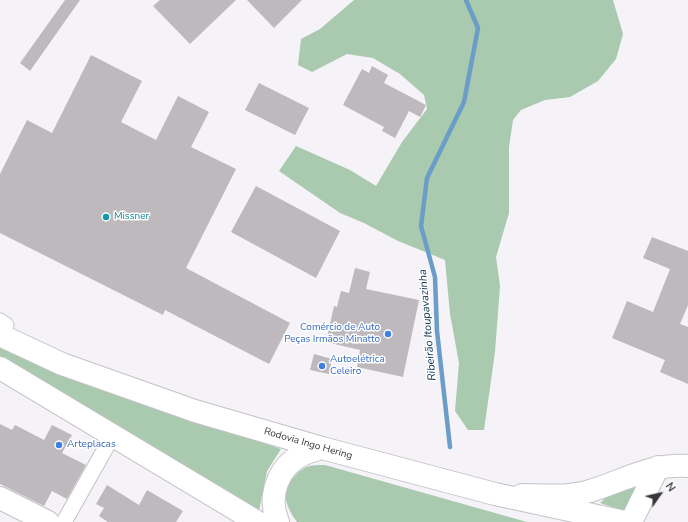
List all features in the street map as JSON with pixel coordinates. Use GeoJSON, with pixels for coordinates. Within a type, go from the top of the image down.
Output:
{"type":"FeatureCollection","features":[{"type":"Feature","properties":{"kind":"main road","name":"Rodovia Ingo Hering"},"geometry":{"type":"LineString","coordinates":[[2,327],[62,364],[195,411],[322,448],[495,494],[625,522]]}},
{"type":"Feature","properties":{"kind":"main road"},"geometry":{"type":"LineString","coordinates":[[0,368],[257,522]]}},
{"type":"Feature","properties":{"kind":"main road"},"geometry":{"type":"LineString","coordinates":[[278,522],[273,493],[279,478],[289,464],[303,454],[322,448]]}},
{"type":"Feature","properties":{"kind":"main road"},"geometry":{"type":"LineString","coordinates":[[495,494],[568,495],[589,492],[658,467],[675,465],[688,466]]}},
{"type":"Feature","properties":{"kind":"main road"},"geometry":{"type":"LineString","coordinates":[[631,522],[658,467]]}},
{"type":"Feature","properties":{"kind":"main road"},"geometry":{"type":"LineString","coordinates":[[495,494],[552,522]]}},
{"type":"Feature","properties":{"kind":"main road"},"geometry":{"type":"LineString","coordinates":[[0,498],[48,522]]}},
{"type":"Feature","properties":{"kind":"street"},"geometry":{"type":"LineString","coordinates":[[64,522],[113,435]]}},
{"type":"Feature","properties":{"kind":"green space"},"geometry":{"type":"Polygon","coordinates":[[[354,0],[613,0],[623,34],[616,59],[598,81],[570,97],[545,100],[521,110],[513,120],[509,147],[509,213],[496,257],[500,286],[495,352],[484,430],[468,430],[455,411],[459,363],[450,314],[445,260],[398,241],[364,223],[340,213],[279,171],[296,146],[350,170],[376,186],[402,142],[427,109],[424,95],[400,74],[373,58],[347,54],[312,72],[298,65],[301,39],[320,29],[354,0]]]}},
{"type":"Feature","properties":{"kind":"green space"},"geometry":{"type":"Polygon","coordinates":[[[0,345],[132,397],[281,449],[267,471],[259,511],[0,358],[0,345]]]}},
{"type":"Feature","properties":{"kind":"green space"},"geometry":{"type":"Polygon","coordinates":[[[313,465],[325,465],[527,522],[297,522],[286,501],[286,490],[288,485],[302,469],[313,465]]]}},
{"type":"Feature","properties":{"kind":"green space"},"geometry":{"type":"Polygon","coordinates":[[[638,486],[628,502],[625,511],[600,503],[609,495],[638,486]]]}},
{"type":"Feature","properties":{"kind":"building"},"geometry":{"type":"Polygon","coordinates":[[[65,0],[80,0],[30,71],[20,63],[65,0]]]}},
{"type":"Feature","properties":{"kind":"building"},"geometry":{"type":"Polygon","coordinates":[[[160,0],[236,0],[190,44],[153,6],[160,0]]]}},
{"type":"Feature","properties":{"kind":"building"},"geometry":{"type":"Polygon","coordinates":[[[247,0],[302,0],[274,28],[247,0]]]}},
{"type":"Feature","properties":{"kind":"building"},"geometry":{"type":"Polygon","coordinates":[[[91,55],[142,81],[121,122],[156,140],[178,96],[209,112],[191,147],[236,169],[186,268],[290,323],[269,364],[165,310],[163,315],[0,233],[0,174],[27,120],[52,133],[91,55]]]}},
{"type":"Feature","properties":{"kind":"building"},"geometry":{"type":"Polygon","coordinates":[[[372,66],[388,75],[384,83],[426,105],[420,117],[409,111],[395,138],[382,131],[384,127],[343,105],[362,69],[369,73],[372,66]]]}},
{"type":"Feature","properties":{"kind":"building"},"geometry":{"type":"Polygon","coordinates":[[[259,83],[309,108],[295,135],[245,110],[259,83]]]}},
{"type":"Feature","properties":{"kind":"building"},"geometry":{"type":"Polygon","coordinates":[[[256,186],[340,231],[316,278],[231,232],[256,186]]]}},
{"type":"Feature","properties":{"kind":"building"},"geometry":{"type":"Polygon","coordinates":[[[652,237],[688,251],[688,305],[680,324],[688,327],[688,384],[660,372],[665,360],[612,338],[627,301],[653,312],[670,269],[643,258],[652,237]]]}},
{"type":"Feature","properties":{"kind":"building","name":"Comércio de Auto Peças Irmãos Minatto"},"geometry":{"type":"Polygon","coordinates":[[[355,268],[370,272],[366,289],[419,300],[403,377],[357,367],[360,350],[326,342],[334,306],[337,307],[341,291],[349,293],[355,268]]]}},
{"type":"Feature","properties":{"kind":"building"},"geometry":{"type":"Polygon","coordinates":[[[314,354],[332,359],[329,374],[310,370],[314,354]]]}},
{"type":"Feature","properties":{"kind":"building"},"geometry":{"type":"Polygon","coordinates":[[[0,424],[12,430],[15,425],[44,440],[52,425],[72,435],[62,453],[86,465],[67,499],[52,491],[44,506],[0,484],[0,424]]]}},
{"type":"Feature","properties":{"kind":"building"},"geometry":{"type":"Polygon","coordinates":[[[107,485],[139,505],[147,490],[183,511],[176,522],[108,522],[99,516],[104,508],[96,504],[107,485]]]}},
{"type":"Feature","properties":{"kind":"waterway","name":"Ribeirão Itoupavazinha"},"geometry":{"type":"LineString","coordinates":[[450,447],[437,331],[435,277],[421,226],[427,178],[464,102],[478,28],[466,0]]}},
{"type":"Feature","properties":{"kind":"place","name":"Missner"},"geometry":{"type":"Point","coordinates":[106,217]}},
{"type":"Feature","properties":{"kind":"place","name":"Comércio de Auto Peças Irmãos Minatto"},"geometry":{"type":"Point","coordinates":[388,334]}},
{"type":"Feature","properties":{"kind":"place","name":"Autoelétrica Celeiro"},"geometry":{"type":"Point","coordinates":[322,366]}},
{"type":"Feature","properties":{"kind":"place","name":"Arteplacas"},"geometry":{"type":"Point","coordinates":[59,445]}}]}
